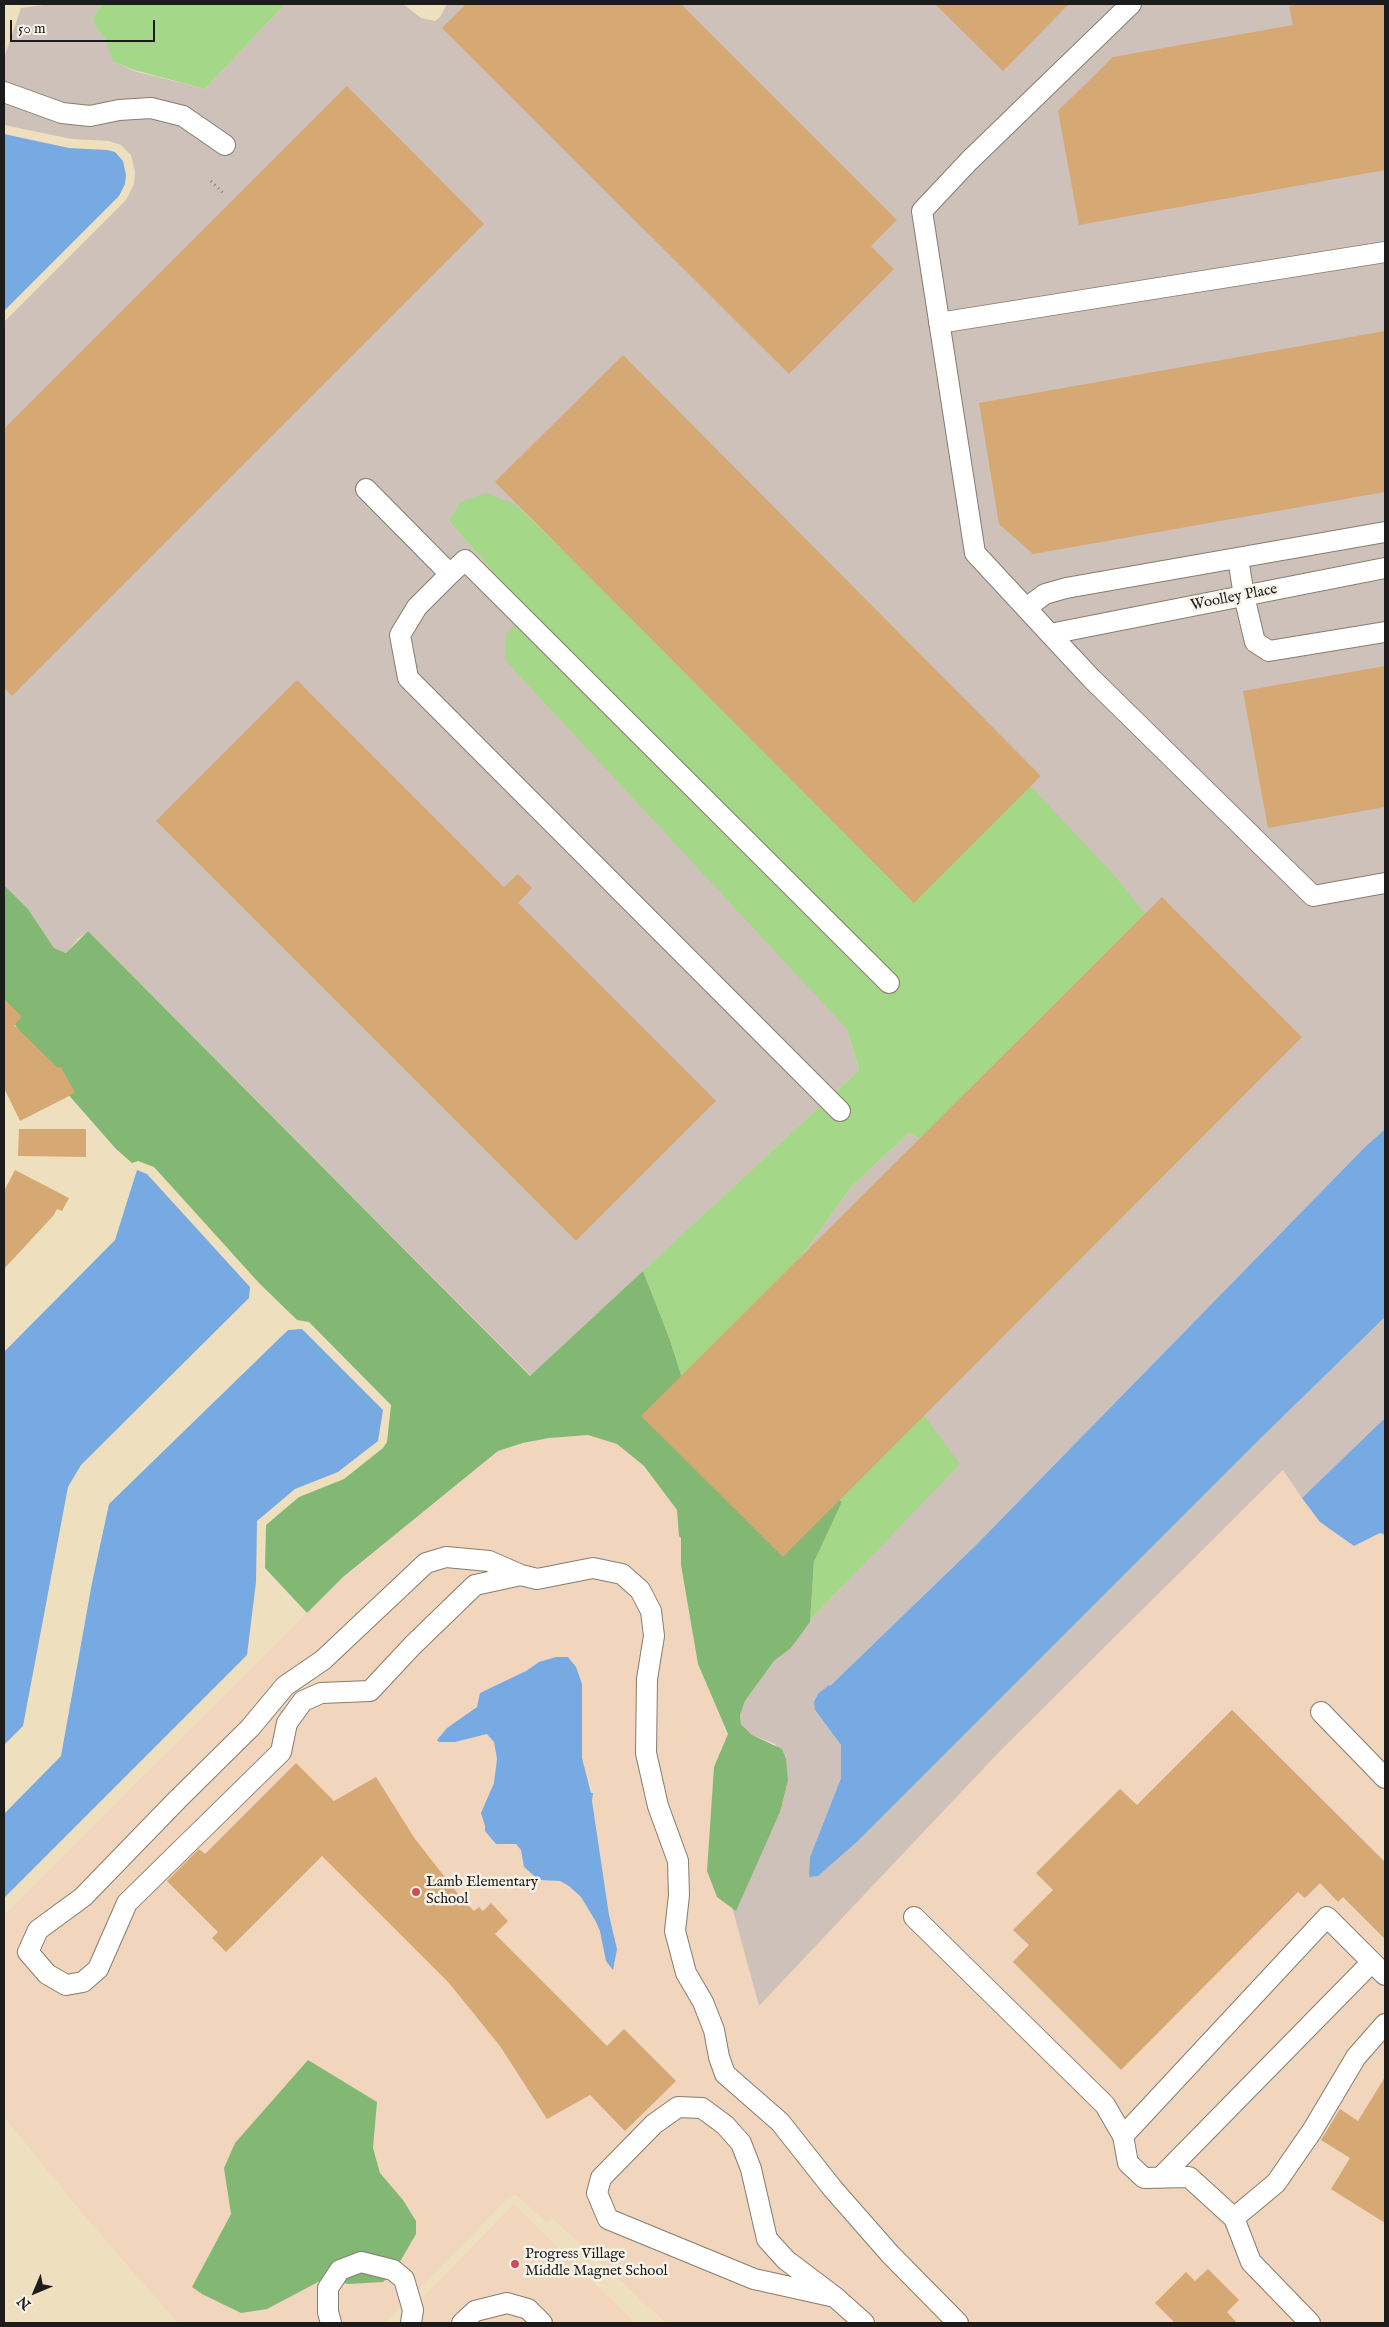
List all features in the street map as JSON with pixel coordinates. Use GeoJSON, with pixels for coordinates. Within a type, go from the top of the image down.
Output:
{"type":"FeatureCollection","features":[{"type":"Feature","properties":{"kind":"street"},"geometry":{"type":"LineString","coordinates":[[1131,4],[969,161],[922,211],[975,553],[1091,678],[1313,896],[1385,883]]}},
{"type":"Feature","properties":{"kind":"street"},"geometry":{"type":"LineString","coordinates":[[4,92],[62,112],[90,116],[119,110],[150,108],[183,116],[225,145]]}},
{"type":"Feature","properties":{"kind":"street"},"geometry":{"type":"LineString","coordinates":[[939,323],[1385,252]]}},
{"type":"Feature","properties":{"kind":"street"},"geometry":{"type":"LineString","coordinates":[[366,489],[450,574]]}},
{"type":"Feature","properties":{"kind":"street"},"geometry":{"type":"LineString","coordinates":[[1026,608],[1046,594],[1066,588],[1385,532]]}},
{"type":"Feature","properties":{"kind":"street"},"geometry":{"type":"LineString","coordinates":[[1238,558],[1244,596],[1255,642],[1270,651],[1385,632]]}},
{"type":"Feature","properties":{"kind":"street"},"geometry":{"type":"LineString","coordinates":[[840,1111],[408,678],[400,635],[417,608],[465,560],[889,983]]}},
{"type":"Feature","properties":{"kind":"street","name":"Woolley Place"},"geometry":{"type":"LineString","coordinates":[[1050,634],[1385,568]]}},
{"type":"Feature","properties":{"kind":"street"},"geometry":{"type":"LineString","coordinates":[[521,1575],[475,1586],[413,1645],[370,1690],[321,1694],[303,1701],[287,1723],[281,1752],[126,1903],[98,1969],[82,1982],[66,1985],[46,1974],[28,1952],[38,1930],[83,1896],[250,1728],[285,1686],[323,1660],[426,1563],[446,1557],[488,1561],[521,1575],[537,1579],[593,1568],[622,1574],[640,1590],[651,1611],[654,1636],[647,1679],[646,1753],[658,1806],[678,1861],[679,1895],[675,1931],[686,1973],[703,2002],[714,2030],[719,2057],[726,2074],[780,2122],[833,2189],[877,2240],[958,2323]]}},
{"type":"Feature","properties":{"kind":"street"},"geometry":{"type":"LineString","coordinates":[[1321,1712],[1385,1778]]}},
{"type":"Feature","properties":{"kind":"street"},"geometry":{"type":"LineString","coordinates":[[914,1917],[1105,2105],[1124,2136],[1128,2163],[1144,2178],[1188,2177],[1234,2218],[1251,2262],[1310,2323]]}},
{"type":"Feature","properties":{"kind":"street"},"geometry":{"type":"LineString","coordinates":[[1124,2136],[1327,1917],[1378,1968],[1160,2178]]}},
{"type":"Feature","properties":{"kind":"street"},"geometry":{"type":"LineString","coordinates":[[1234,2218],[1276,2183],[1312,2131],[1356,2058],[1385,2024]]}},
{"type":"Feature","properties":{"kind":"street"},"geometry":{"type":"LineString","coordinates":[[834,2297],[754,2279],[608,2219],[597,2194],[601,2178],[654,2124],[678,2107],[702,2108],[726,2125],[741,2143],[751,2169],[767,2239],[786,2260],[834,2297],[864,2323]]}},
{"type":"Feature","properties":{"kind":"street"},"geometry":{"type":"LineString","coordinates":[[330,2323],[328,2288],[340,2270],[361,2262],[393,2270],[404,2279],[413,2310],[411,2323]]}},
{"type":"Feature","properties":{"kind":"street"},"geometry":{"type":"LineString","coordinates":[[462,2323],[475,2310],[507,2303],[528,2309],[542,2323]]}},
{"type":"Feature","properties":{"kind":"path"},"geometry":{"type":"LineString","coordinates":[[211,181],[223,193]]}},
{"type":"Feature","properties":{"kind":"shaded area"},"geometry":{"type":"Polygon","coordinates":[[[51,4],[102,4],[93,18],[94,25],[105,39],[114,61],[134,71],[205,89],[285,4],[403,4],[421,18],[435,21],[440,17],[447,4],[1385,4],[1385,557],[1072,620],[1074,640],[1385,579],[1385,1129],[1364,1148],[976,1545],[830,1686],[815,1710],[841,1745],[841,1778],[810,1857],[859,1840],[1263,1436],[1385,1317],[1385,1420],[1302,1498],[1283,1470],[1001,1750],[759,2006],[732,1907],[735,1910],[780,1812],[788,1781],[775,1744],[752,1735],[741,1724],[740,1715],[745,1701],[774,1661],[791,1648],[810,1620],[959,1464],[792,1269],[852,1186],[909,1133],[936,1148],[657,638],[516,505],[449,521],[508,589],[847,1029],[859,1070],[531,1376],[88,931],[66,953],[54,948],[28,909],[4,885],[4,322],[126,200],[134,184],[135,172],[131,155],[121,145],[109,141],[72,139],[4,125],[4,58],[21,8],[51,4]]]}},
{"type":"Feature","properties":{"kind":"shaded area"},"geometry":{"type":"Polygon","coordinates":[[[588,1435],[617,1444],[643,1466],[677,1510],[679,1536],[681,1538],[681,1565],[698,1664],[728,1734],[714,1767],[707,1871],[717,1897],[732,1907],[759,2006],[1001,1750],[1284,1470],[1320,1522],[1354,1546],[1380,1533],[1385,1535],[1385,2323],[666,2323],[552,2218],[547,2223],[516,2195],[508,2198],[386,2323],[179,2323],[175,2320],[87,2219],[4,2117],[4,1915],[343,1577],[498,1451],[549,1438],[588,1435]],[[539,1662],[526,1671],[481,1693],[477,1707],[447,1728],[455,1742],[488,1734],[494,1742],[497,1759],[494,1783],[481,1813],[485,1826],[505,1845],[516,1843],[521,1850],[524,1867],[550,1881],[560,1881],[581,1897],[600,1931],[617,1949],[609,1915],[592,1801],[593,1794],[582,1758],[581,1729],[539,1662]],[[377,2102],[231,2214],[192,2287],[267,2309],[416,2234],[416,2221],[403,2200],[380,2173],[373,2148],[377,2102]]]}},
{"type":"Feature","properties":{"kind":"shaded area","name":"Progress Village Middle Magnet School"},"geometry":{"type":"Polygon","coordinates":[[[514,2204],[635,2323],[398,2323],[514,2204]]]}},
{"type":"Feature","properties":{"kind":"green space"},"geometry":{"type":"Polygon","coordinates":[[[102,4],[285,4],[205,89],[134,70],[113,61],[105,39],[94,25],[93,18],[102,4]]]}},
{"type":"Feature","properties":{"kind":"green space"},"geometry":{"type":"Polygon","coordinates":[[[486,493],[516,505],[605,590],[872,618],[1114,875],[1205,989],[936,1148],[909,1133],[852,1186],[792,1269],[875,1350],[960,1464],[810,1620],[814,1562],[842,1502],[689,1400],[670,1340],[643,1271],[859,1070],[847,1029],[505,660],[506,634],[517,622],[508,589],[449,521],[461,502],[486,493]]]}},
{"type":"Feature","properties":{"kind":"green space"},"geometry":{"type":"Polygon","coordinates":[[[4,885],[28,909],[54,948],[66,953],[88,931],[530,1376],[643,1271],[670,1340],[689,1400],[842,1502],[814,1562],[810,1622],[791,1648],[774,1661],[745,1701],[740,1715],[741,1724],[752,1735],[782,1749],[786,1759],[788,1781],[780,1812],[736,1911],[717,1897],[707,1871],[714,1767],[728,1734],[698,1664],[681,1565],[681,1538],[679,1536],[677,1510],[644,1466],[617,1444],[588,1435],[549,1438],[523,1443],[498,1451],[343,1577],[307,1613],[265,1568],[266,1525],[299,1497],[344,1479],[383,1448],[387,1442],[391,1405],[309,1322],[297,1320],[259,1283],[154,1167],[138,1161],[132,1163],[116,1149],[45,1068],[4,1009],[4,885]]]}},
{"type":"Feature","properties":{"kind":"green space"},"geometry":{"type":"Polygon","coordinates":[[[308,2060],[377,2102],[373,2148],[380,2173],[403,2200],[416,2221],[416,2234],[394,2272],[383,2282],[349,2284],[322,2280],[267,2309],[241,2313],[192,2287],[231,2214],[224,2168],[235,2143],[308,2060]]]}},
{"type":"Feature","properties":{"kind":"water"},"geometry":{"type":"Polygon","coordinates":[[[4,134],[69,148],[115,152],[123,161],[126,175],[125,184],[119,196],[4,311],[4,134]]]}},
{"type":"Feature","properties":{"kind":"water"},"geometry":{"type":"Polygon","coordinates":[[[1385,1129],[1385,1317],[1263,1436],[859,1840],[818,1876],[809,1877],[810,1857],[841,1778],[841,1745],[815,1710],[814,1702],[818,1694],[830,1686],[976,1545],[1364,1148],[1385,1129]]]}},
{"type":"Feature","properties":{"kind":"water"},"geometry":{"type":"Polygon","coordinates":[[[137,1170],[147,1174],[250,1287],[249,1298],[81,1465],[68,1487],[23,1726],[4,1745],[4,1352],[115,1240],[137,1170]]]}},
{"type":"Feature","properties":{"kind":"water"},"geometry":{"type":"Polygon","coordinates":[[[302,1329],[383,1410],[378,1441],[338,1472],[295,1489],[257,1521],[256,1582],[247,1655],[4,1898],[4,1814],[61,1756],[92,1583],[109,1504],[288,1330],[302,1329]]]}},
{"type":"Feature","properties":{"kind":"water"},"geometry":{"type":"Polygon","coordinates":[[[1385,1420],[1385,1535],[1380,1533],[1354,1546],[1320,1522],[1302,1498],[1385,1420]]]}},
{"type":"Feature","properties":{"kind":"water"},"geometry":{"type":"Polygon","coordinates":[[[556,1657],[568,1657],[576,1667],[582,1684],[582,1758],[591,1793],[593,1793],[592,1801],[609,1915],[617,1949],[613,1970],[606,1961],[600,1931],[581,1897],[560,1881],[539,1880],[524,1867],[521,1850],[516,1844],[496,1844],[485,1831],[481,1813],[494,1783],[497,1759],[494,1742],[487,1734],[455,1742],[439,1742],[437,1740],[447,1728],[477,1707],[480,1693],[526,1671],[539,1662],[556,1657]]]}},
{"type":"Feature","properties":{"kind":"building"},"geometry":{"type":"Polygon","coordinates":[[[466,4],[681,4],[897,220],[871,246],[894,269],[789,374],[442,28],[466,4]]]}},
{"type":"Feature","properties":{"kind":"building"},"geometry":{"type":"Polygon","coordinates":[[[935,4],[1069,4],[1003,71],[935,4]]]}},
{"type":"Feature","properties":{"kind":"building"},"geometry":{"type":"Polygon","coordinates":[[[1304,4],[1385,4],[1385,170],[1079,225],[1058,111],[1113,57],[1293,25],[1289,6],[1304,4]]]}},
{"type":"Feature","properties":{"kind":"building"},"geometry":{"type":"Polygon","coordinates":[[[347,86],[484,224],[12,696],[4,688],[4,429],[347,86]]]}},
{"type":"Feature","properties":{"kind":"building"},"geometry":{"type":"Polygon","coordinates":[[[1385,331],[1385,492],[1033,554],[999,524],[979,403],[1385,331]]]}},
{"type":"Feature","properties":{"kind":"building"},"geometry":{"type":"Polygon","coordinates":[[[623,355],[1041,776],[914,903],[495,482],[623,355]]]}},
{"type":"Feature","properties":{"kind":"building"},"geometry":{"type":"Polygon","coordinates":[[[1385,666],[1385,807],[1268,828],[1243,691],[1385,666]]]}},
{"type":"Feature","properties":{"kind":"building"},"geometry":{"type":"Polygon","coordinates":[[[297,680],[504,887],[518,874],[532,888],[518,903],[716,1101],[576,1241],[156,821],[297,680]]]}},
{"type":"Feature","properties":{"kind":"building"},"geometry":{"type":"Polygon","coordinates":[[[1162,897],[1302,1037],[783,1557],[641,1416],[1162,897]]]}},
{"type":"Feature","properties":{"kind":"building"},"geometry":{"type":"Polygon","coordinates":[[[4,999],[22,1017],[14,1025],[58,1068],[61,1067],[75,1093],[20,1121],[4,1088],[4,999]]]}},
{"type":"Feature","properties":{"kind":"building"},"geometry":{"type":"Polygon","coordinates":[[[19,1129],[86,1129],[86,1157],[18,1156],[19,1129]]]}},
{"type":"Feature","properties":{"kind":"building"},"geometry":{"type":"Polygon","coordinates":[[[15,1170],[69,1198],[62,1211],[57,1209],[53,1216],[4,1269],[4,1191],[15,1170]]]}},
{"type":"Feature","properties":{"kind":"building"},"geometry":{"type":"Polygon","coordinates":[[[1232,1710],[1385,1862],[1385,1939],[1343,1897],[1338,1902],[1320,1883],[1305,1898],[1298,1892],[1121,2070],[1013,1962],[1029,1945],[1013,1930],[1053,1890],[1036,1873],[1120,1789],[1137,1805],[1232,1710]]]}},
{"type":"Feature","properties":{"kind":"building"},"geometry":{"type":"Polygon","coordinates":[[[296,1763],[334,1801],[376,1777],[415,1839],[462,1899],[474,1911],[479,1907],[483,1911],[491,1903],[508,1921],[495,1934],[607,2046],[624,2029],[676,2081],[625,2131],[590,2095],[547,2119],[500,2046],[449,1983],[322,1856],[226,1952],[212,1938],[218,1932],[167,1881],[199,1849],[205,1854],[296,1763]]]}},
{"type":"Feature","properties":{"kind":"building"},"geometry":{"type":"Polygon","coordinates":[[[1385,2077],[1385,2223],[1331,2189],[1350,2158],[1321,2140],[1340,2109],[1358,2121],[1385,2077]]]}},
{"type":"Feature","properties":{"kind":"building"},"geometry":{"type":"Polygon","coordinates":[[[1208,2269],[1239,2300],[1227,2312],[1237,2323],[1175,2323],[1155,2303],[1186,2272],[1195,2281],[1208,2269]]]}},
{"type":"Feature","properties":{"kind":"place","name":"Lamb Elementary School"},"geometry":{"type":"Point","coordinates":[416,1892]}},
{"type":"Feature","properties":{"kind":"place","name":"Progress Village Middle Magnet School"},"geometry":{"type":"Point","coordinates":[515,2264]}}]}
